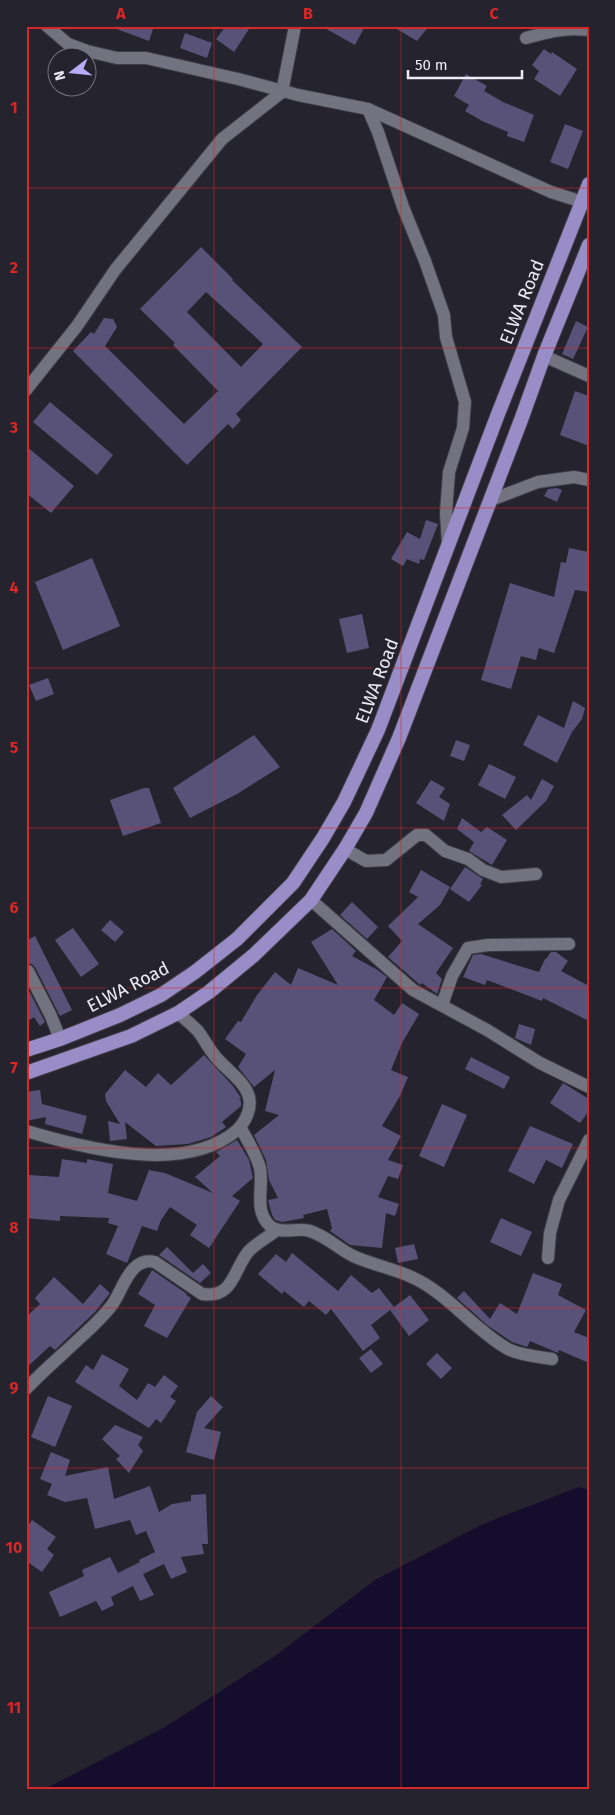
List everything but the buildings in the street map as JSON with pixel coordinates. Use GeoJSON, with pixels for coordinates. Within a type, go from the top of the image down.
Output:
{"type":"FeatureCollection","features":[{"type":"Feature","properties":{"kind":"main road","name":"ELWA Road"},"geometry":{"type":"LineString","coordinates":[[26,1050],[120,1016],[161,995],[195,972],[237,939],[293,883],[323,838],[344,802],[378,730],[498,414],[585,203],[589,184]]}},
{"type":"Feature","properties":{"kind":"main road"},"geometry":{"type":"LineString","coordinates":[[26,1073],[131,1036],[178,1013],[209,992],[254,955],[311,900],[366,813],[399,738],[491,500],[544,356],[589,245]]}},
{"type":"Feature","properties":{"kind":"street"},"geometry":{"type":"LineString","coordinates":[[47,26],[68,44],[87,51],[117,58],[146,58],[238,79],[282,92],[368,109],[551,192],[585,203]]}},
{"type":"Feature","properties":{"kind":"street"},"geometry":{"type":"LineString","coordinates":[[26,390],[76,326],[115,270],[222,139],[282,92],[295,26]]}},
{"type":"Feature","properties":{"kind":"street"},"geometry":{"type":"LineString","coordinates":[[526,38],[571,28],[589,30]]}},
{"type":"Feature","properties":{"kind":"street"},"geometry":{"type":"LineString","coordinates":[[368,109],[444,315],[446,337],[464,402],[463,428],[449,472],[446,513],[448,545]]}},
{"type":"Feature","properties":{"kind":"street"},"geometry":{"type":"LineString","coordinates":[[544,356],[589,376]]}},
{"type":"Feature","properties":{"kind":"street"},"geometry":{"type":"LineString","coordinates":[[491,500],[538,482],[574,476],[589,480]]}},
{"type":"Feature","properties":{"kind":"street"},"geometry":{"type":"LineString","coordinates":[[345,849],[366,861],[386,860],[417,835],[426,835],[445,851],[468,858],[483,870],[501,877],[536,874]]}},
{"type":"Feature","properties":{"kind":"street"},"geometry":{"type":"LineString","coordinates":[[311,900],[413,990],[487,1030],[540,1063],[589,1087]]}},
{"type":"Feature","properties":{"kind":"street"},"geometry":{"type":"LineString","coordinates":[[442,1005],[452,976],[468,948],[488,945],[569,944]]}},
{"type":"Feature","properties":{"kind":"street"},"geometry":{"type":"LineString","coordinates":[[28,971],[51,1016],[60,1039]]}},
{"type":"Feature","properties":{"kind":"street"},"geometry":{"type":"LineString","coordinates":[[26,1131],[100,1148],[170,1156],[197,1151],[228,1137],[240,1127],[250,1107],[249,1096],[243,1086],[215,1056],[197,1030],[178,1013]]}},
{"type":"Feature","properties":{"kind":"street"},"geometry":{"type":"LineString","coordinates":[[240,1127],[259,1166],[262,1214],[270,1226],[277,1230],[301,1229],[311,1231],[353,1256],[415,1278],[429,1285],[479,1328],[509,1350],[552,1359]]}},
{"type":"Feature","properties":{"kind":"street"},"geometry":{"type":"LineString","coordinates":[[548,1258],[550,1233],[559,1200],[589,1140]]}},
{"type":"Feature","properties":{"kind":"street"},"geometry":{"type":"LineString","coordinates":[[26,1389],[112,1305],[128,1274],[136,1266],[149,1261],[155,1262],[202,1294],[210,1296],[220,1294],[226,1289],[248,1251],[277,1230]]}},
{"type":"Feature","properties":{"kind":"shaded area"},"geometry":{"type":"Polygon","coordinates":[[[579,1487],[589,1490],[589,1789],[45,1789],[165,1727],[275,1656],[375,1580],[483,1524],[579,1487]]]}}]}
